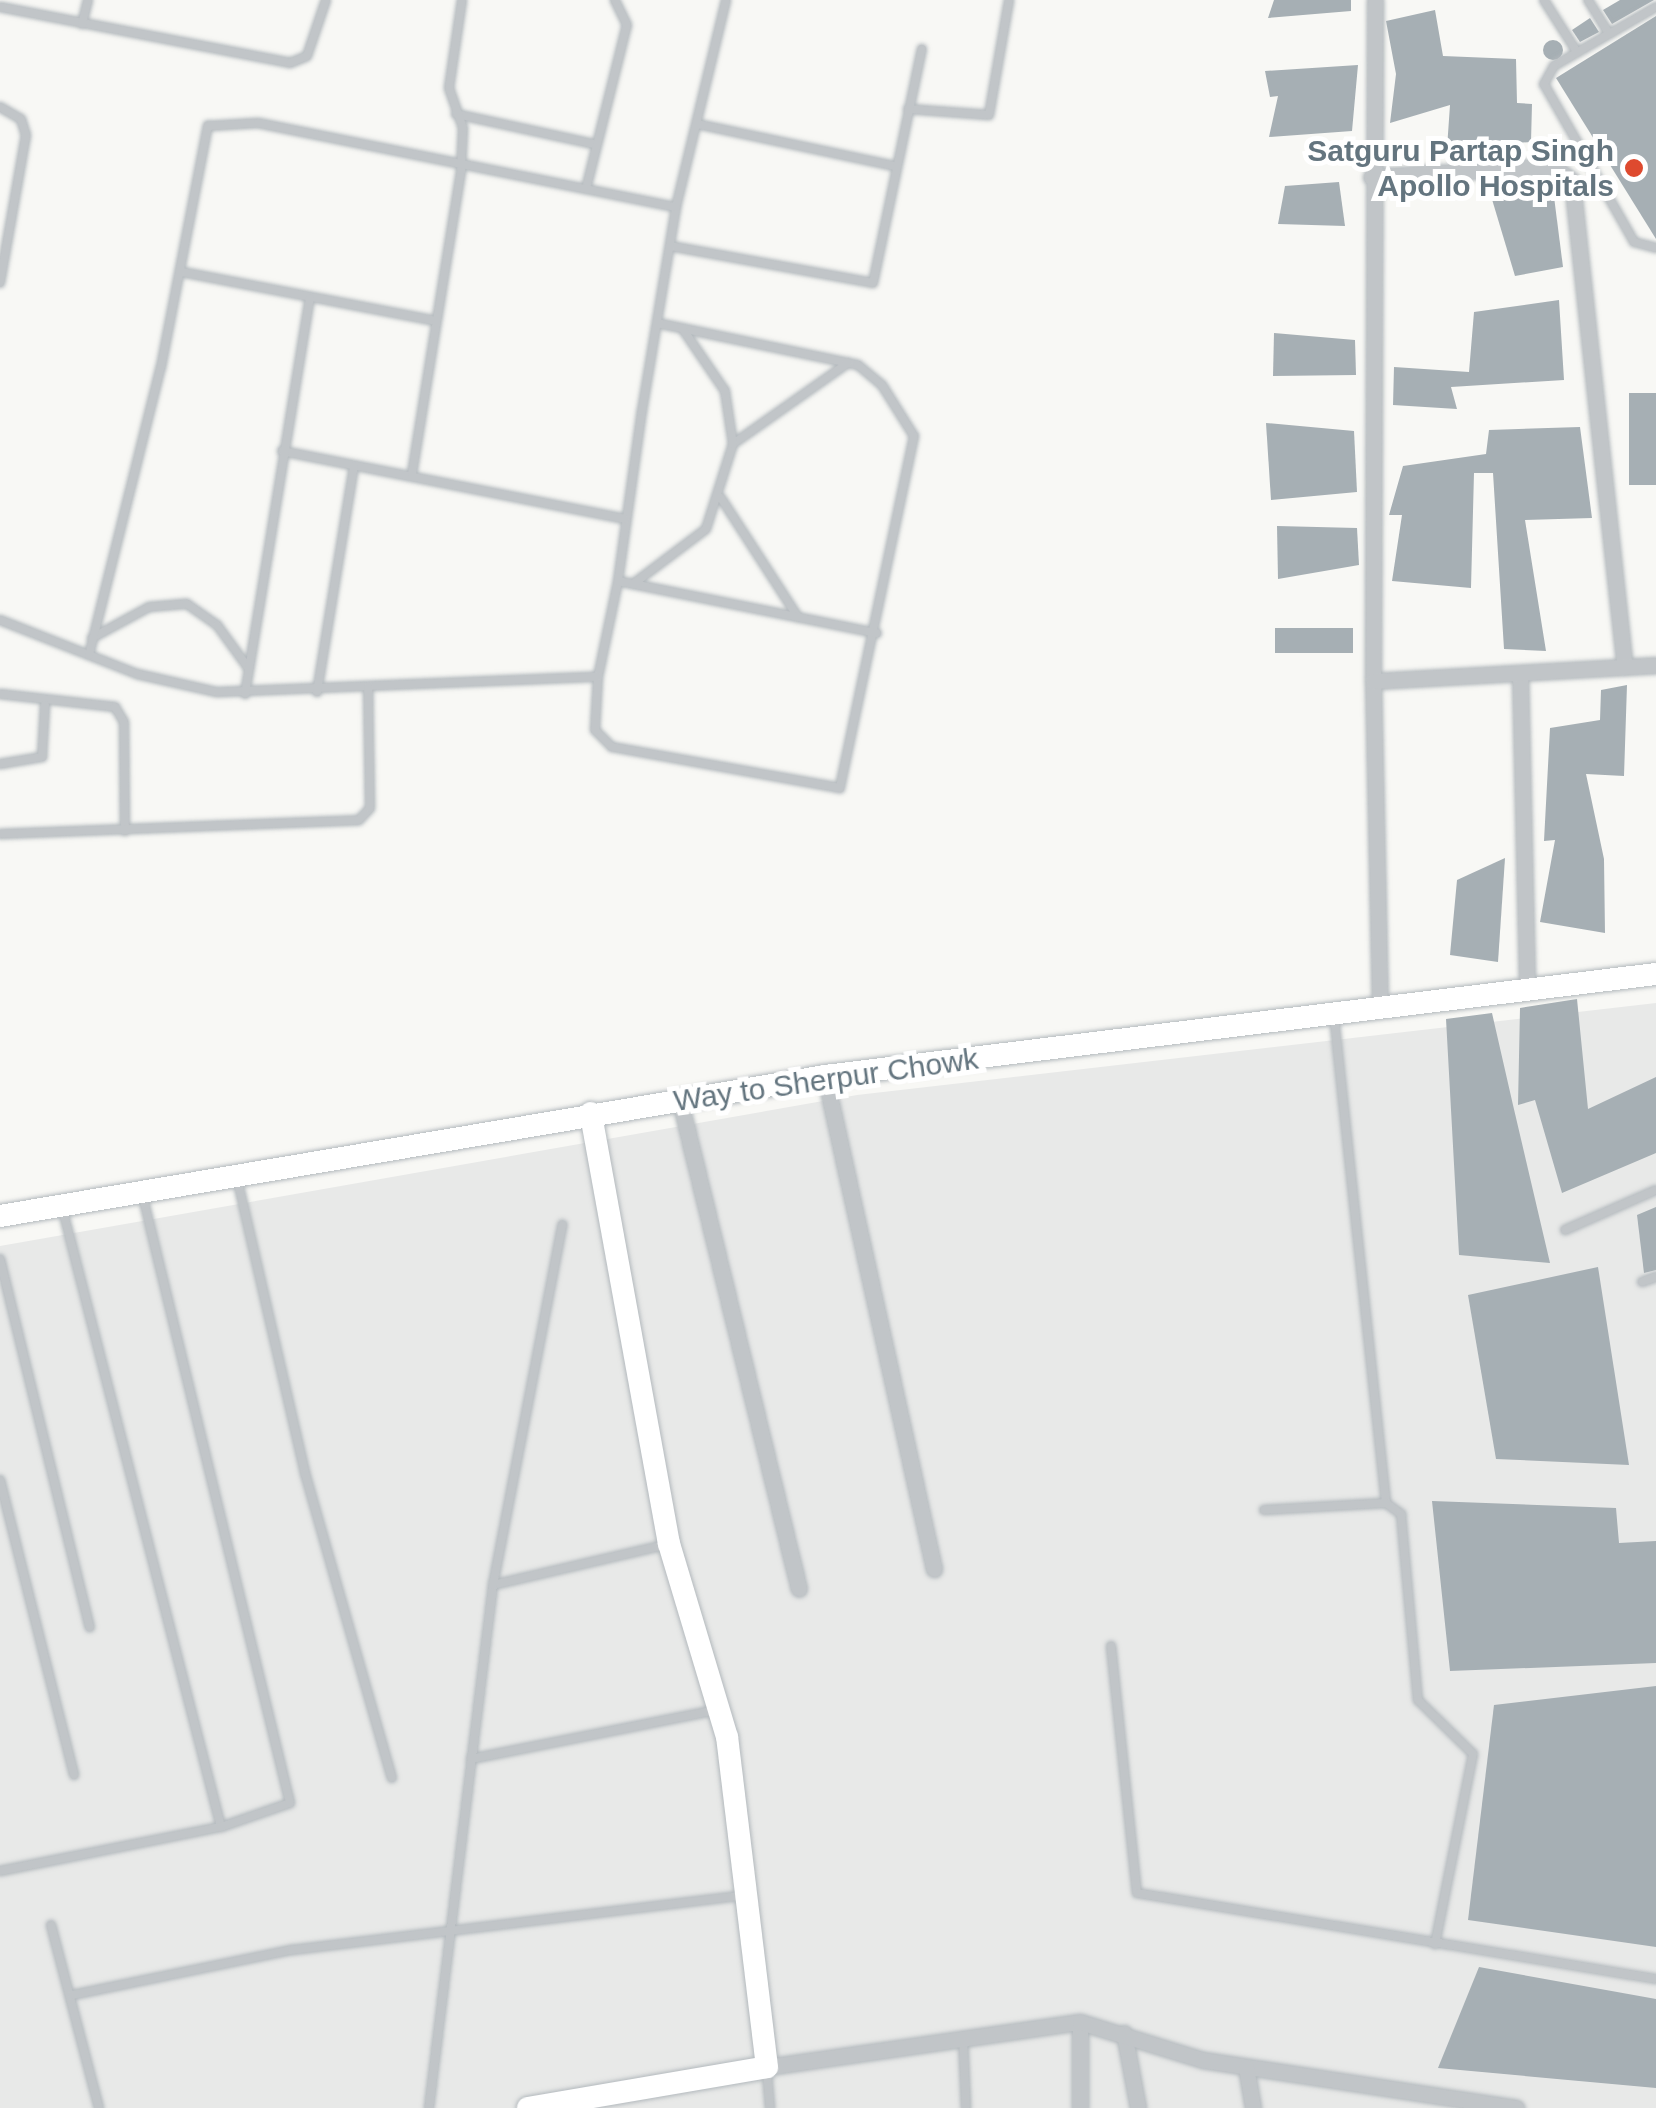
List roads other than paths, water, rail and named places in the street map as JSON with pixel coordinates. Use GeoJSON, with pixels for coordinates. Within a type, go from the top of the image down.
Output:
{"type":"FeatureCollection","features":[{"type":"Feature","properties":{"kind":"street"},"geometry":{"type":"LineString","coordinates":[[1375,0],[1371,176],[1373,681],[1380,1010]]}},
{"type":"Feature","properties":{"kind":"street"},"geometry":{"type":"LineString","coordinates":[[1371,176],[1553,166],[1572,181],[1625,668]]}},
{"type":"Feature","properties":{"kind":"street"},"geometry":{"type":"LineString","coordinates":[[1373,681],[1656,666]]}},
{"type":"Feature","properties":{"kind":"street"},"geometry":{"type":"LineString","coordinates":[[1520,673],[1528,991]]}},
{"type":"Feature","properties":{"kind":"street","name":"Way to Sherpur Chowk"},"geometry":{"type":"LineString","coordinates":[[0,1216],[825,1076],[1656,974]]}},
{"type":"Feature","properties":{"kind":"street"},"geometry":{"type":"LineString","coordinates":[[825,1076],[934,1569]]}},
{"type":"Feature","properties":{"kind":"street"},"geometry":{"type":"LineString","coordinates":[[680,1101],[799,1588]]}},
{"type":"Feature","properties":{"kind":"street"},"geometry":{"type":"LineString","coordinates":[[591,1113],[670,1544],[721,1709],[748,1894],[767,2068]]}},
{"type":"Feature","properties":{"kind":"street"},"geometry":{"type":"LineString","coordinates":[[1080,2022],[1080,2108]]}},
{"type":"Feature","properties":{"kind":"street"},"geometry":{"type":"LineString","coordinates":[[528,2108],[602,2103],[767,2068],[963,2036],[1080,2022],[1246,2066],[1516,2108]]}},
{"type":"Feature","properties":{"kind":"street"},"geometry":{"type":"LineString","coordinates":[[1124,2033],[1138,2108]]}},
{"type":"Feature","properties":{"kind":"street"},"geometry":{"type":"LineString","coordinates":[[1246,2066],[1253,2108]]}},
{"type":"Feature","properties":{"kind":"lane"},"geometry":{"type":"LineString","coordinates":[[82,24],[88,0]]}},
{"type":"Feature","properties":{"kind":"lane"},"geometry":{"type":"LineString","coordinates":[[0,7],[290,64],[316,39],[326,0]]}},
{"type":"Feature","properties":{"kind":"lane"},"geometry":{"type":"LineString","coordinates":[[412,474],[462,170],[456,114],[448,88],[462,0]]}},
{"type":"Feature","properties":{"kind":"lane"},"geometry":{"type":"LineString","coordinates":[[586,190],[594,144],[627,25],[616,0]]}},
{"type":"Feature","properties":{"kind":"lane"},"geometry":{"type":"LineString","coordinates":[[657,322],[848,363],[882,385],[916,446],[846,781],[833,790],[612,747],[594,730],[598,677],[618,580],[626,519],[657,322],[676,207],[726,0]]}},
{"type":"Feature","properties":{"kind":"lane"},"geometry":{"type":"LineString","coordinates":[[908,109],[990,115],[1009,0]]}},
{"type":"Feature","properties":{"kind":"lane"},"geometry":{"type":"LineString","coordinates":[[1544,0],[1576,52]]}},
{"type":"Feature","properties":{"kind":"lane"},"geometry":{"type":"LineString","coordinates":[[1588,0],[1609,34]]}},
{"type":"Feature","properties":{"kind":"lane"},"geometry":{"type":"LineString","coordinates":[[1656,7],[1576,52],[1546,75],[1547,96],[1634,242],[1656,248]]}},
{"type":"Feature","properties":{"kind":"lane"},"geometry":{"type":"LineString","coordinates":[[670,246],[864,288],[875,275],[894,166],[922,49]]}},
{"type":"Feature","properties":{"kind":"lane"},"geometry":{"type":"LineString","coordinates":[[0,107],[21,119],[26,135],[0,283]]}},
{"type":"Feature","properties":{"kind":"lane"},"geometry":{"type":"LineString","coordinates":[[456,114],[594,144]]}},
{"type":"Feature","properties":{"kind":"lane"},"geometry":{"type":"LineString","coordinates":[[89,655],[182,272],[203,135],[216,120],[462,170],[676,207]]}},
{"type":"Feature","properties":{"kind":"lane"},"geometry":{"type":"LineString","coordinates":[[698,124],[894,166]]}},
{"type":"Feature","properties":{"kind":"lane"},"geometry":{"type":"LineString","coordinates":[[182,272],[436,321]]}},
{"type":"Feature","properties":{"kind":"lane"},"geometry":{"type":"LineString","coordinates":[[245,694],[282,450],[310,298]]}},
{"type":"Feature","properties":{"kind":"lane"},"geometry":{"type":"LineString","coordinates":[[633,584],[696,541],[721,498],[733,444],[725,391],[682,328]]}},
{"type":"Feature","properties":{"kind":"lane"},"geometry":{"type":"LineString","coordinates":[[733,444],[848,363]]}},
{"type":"Feature","properties":{"kind":"lane"},"geometry":{"type":"LineString","coordinates":[[282,450],[626,519]]}},
{"type":"Feature","properties":{"kind":"lane"},"geometry":{"type":"LineString","coordinates":[[317,692],[354,466]]}},
{"type":"Feature","properties":{"kind":"lane"},"geometry":{"type":"LineString","coordinates":[[721,498],[798,617]]}},
{"type":"Feature","properties":{"kind":"lane"},"geometry":{"type":"LineString","coordinates":[[618,580],[877,633]]}},
{"type":"Feature","properties":{"kind":"lane"},"geometry":{"type":"LineString","coordinates":[[92,638],[148,607],[187,604],[217,625],[249,669]]}},
{"type":"Feature","properties":{"kind":"lane"},"geometry":{"type":"LineString","coordinates":[[0,620],[186,687],[245,694],[598,677]]}},
{"type":"Feature","properties":{"kind":"lane"},"geometry":{"type":"LineString","coordinates":[[0,834],[359,820],[370,808],[368,686]]}},
{"type":"Feature","properties":{"kind":"lane"},"geometry":{"type":"LineString","coordinates":[[0,694],[45,705],[106,704],[122,714],[125,831]]}},
{"type":"Feature","properties":{"kind":"lane"},"geometry":{"type":"LineString","coordinates":[[0,764],[42,757],[45,705]]}},
{"type":"Feature","properties":{"kind":"lane"},"geometry":{"type":"LineString","coordinates":[[1334,1016],[1386,1502]]}},
{"type":"Feature","properties":{"kind":"lane"},"geometry":{"type":"LineString","coordinates":[[236,1176],[305,1473],[392,1778]]}},
{"type":"Feature","properties":{"kind":"lane"},"geometry":{"type":"LineString","coordinates":[[1565,1230],[1656,1190]]}},
{"type":"Feature","properties":{"kind":"lane"},"geometry":{"type":"LineString","coordinates":[[0,1871],[221,1826],[274,1812],[291,1796],[142,1192]]}},
{"type":"Feature","properties":{"kind":"lane"},"geometry":{"type":"LineString","coordinates":[[62,1206],[221,1826]]}},
{"type":"Feature","properties":{"kind":"lane"},"geometry":{"type":"LineString","coordinates":[[429,2108],[446,1928],[493,1585],[562,1225]]}},
{"type":"Feature","properties":{"kind":"lane"},"geometry":{"type":"LineString","coordinates":[[0,1259],[90,1626]]}},
{"type":"Feature","properties":{"kind":"lane"},"geometry":{"type":"LineString","coordinates":[[1642,1282],[1656,1277]]}},
{"type":"Feature","properties":{"kind":"lane"},"geometry":{"type":"LineString","coordinates":[[0,1480],[74,1774]]}},
{"type":"Feature","properties":{"kind":"lane"},"geometry":{"type":"LineString","coordinates":[[1264,1510],[1386,1502],[1401,1514],[1418,1700],[1473,1754],[1435,1944]]}},
{"type":"Feature","properties":{"kind":"lane"},"geometry":{"type":"LineString","coordinates":[[493,1585],[670,1544]]}},
{"type":"Feature","properties":{"kind":"lane"},"geometry":{"type":"LineString","coordinates":[[1111,1646],[1137,1893],[1656,1979]]}},
{"type":"Feature","properties":{"kind":"lane"},"geometry":{"type":"LineString","coordinates":[[471,1759],[721,1709]]}},
{"type":"Feature","properties":{"kind":"lane"},"geometry":{"type":"LineString","coordinates":[[72,1995],[446,1928],[748,1894]]}},
{"type":"Feature","properties":{"kind":"lane"},"geometry":{"type":"LineString","coordinates":[[51,1925],[99,2108]]}},
{"type":"Feature","properties":{"kind":"lane"},"geometry":{"type":"LineString","coordinates":[[963,2036],[966,2108]]}},
{"type":"Feature","properties":{"kind":"lane"},"geometry":{"type":"LineString","coordinates":[[767,2068],[770,2108]]}},
{"type":"Feature","properties":{"kind":"place","name":"Satguru Partap Singh Apollo Hospitals"},"geometry":{"type":"Point","coordinates":[1634,168]}}]}
